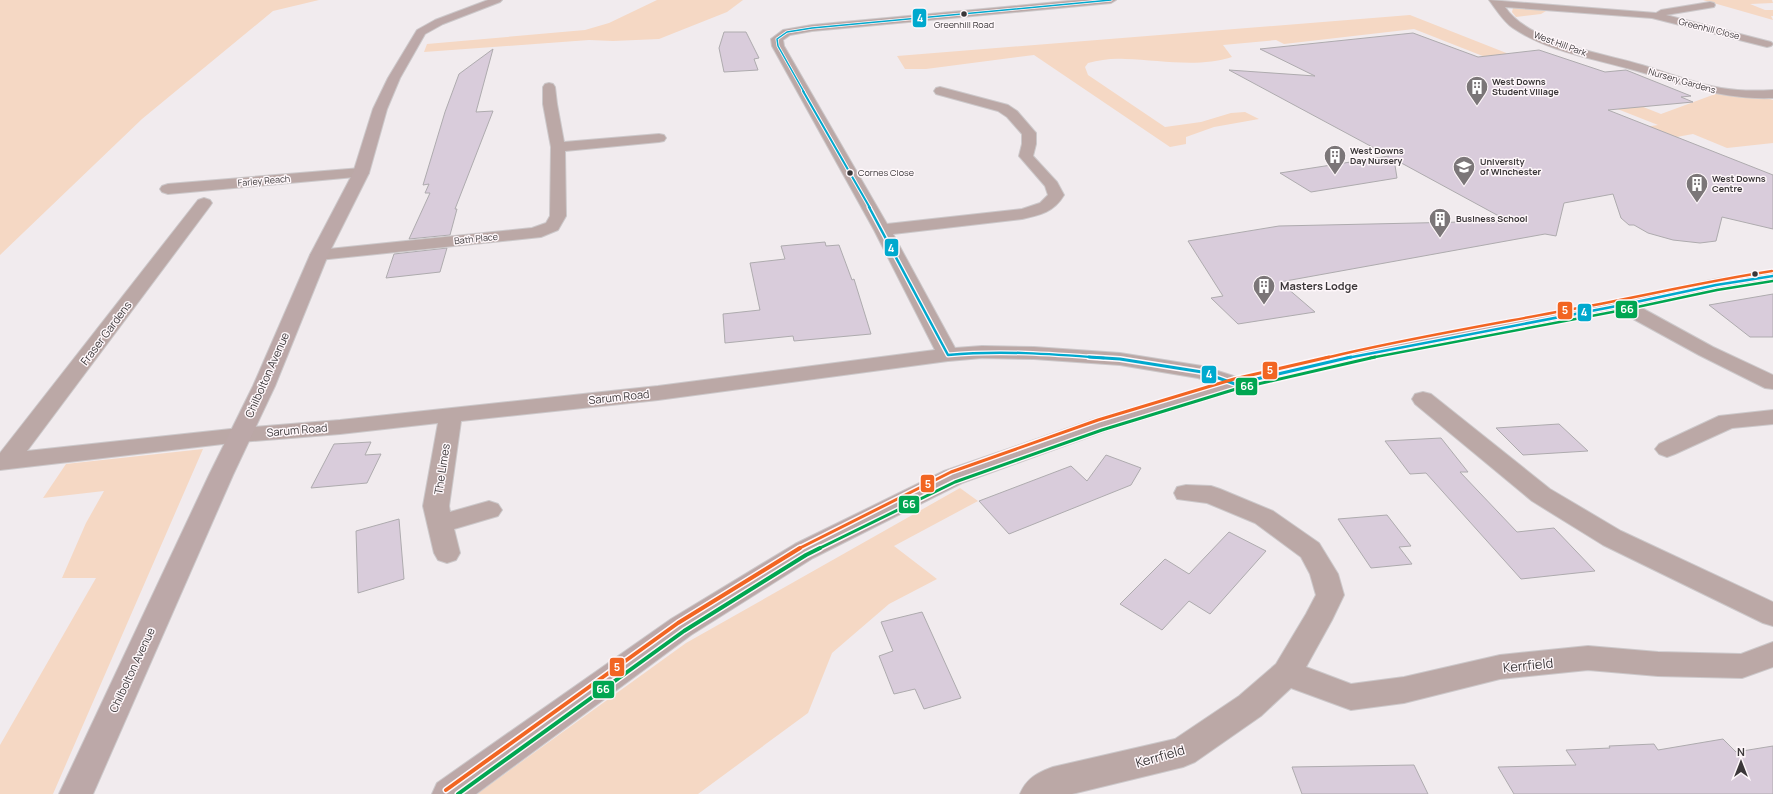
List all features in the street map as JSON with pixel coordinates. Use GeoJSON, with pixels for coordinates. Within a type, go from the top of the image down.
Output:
{"type":"FeatureCollection","features":[{"type":"Feature","properties":{"kind":"main road","name":"Chilbolton Avenue"},"geometry":{"type":"LineString","coordinates":[[76,794],[240,435],[264,386],[319,255],[361,174],[380,109],[394,78],[421,32],[439,22],[497,0]]}},
{"type":"Feature","properties":{"kind":"main road"},"geometry":{"type":"LineString","coordinates":[[449,794],[681,627],[804,551],[953,477],[1100,425],[1235,384],[1368,353],[1622,305],[1716,285],[1773,276]]}},
{"type":"Feature","properties":{"kind":"street"},"geometry":{"type":"LineString","coordinates":[[948,355],[882,230],[778,46],[777,39],[779,36],[788,32],[812,28],[1111,0]]}},
{"type":"Feature","properties":{"kind":"street","name":"Greenhill Close"},"geometry":{"type":"LineString","coordinates":[[1496,1],[1652,15],[1767,44]]}},
{"type":"Feature","properties":{"kind":"street","name":"West Hill Park"},"geometry":{"type":"LineString","coordinates":[[1496,1],[1510,20],[1536,36],[1590,55],[1638,68]]}},
{"type":"Feature","properties":{"kind":"street","name":"Greenhill Close"},"geometry":{"type":"LineString","coordinates":[[1652,15],[1710,5]]}},
{"type":"Feature","properties":{"kind":"street","name":"Nursery Gardens"},"geometry":{"type":"LineString","coordinates":[[1638,68],[1697,87],[1724,93],[1747,95],[1773,94]]}},
{"type":"Feature","properties":{"kind":"street","name":"Bath Place"},"geometry":{"type":"LineString","coordinates":[[319,255],[535,233],[552,226],[558,216],[558,147],[550,104],[549,87]]}},
{"type":"Feature","properties":{"kind":"street"},"geometry":{"type":"LineString","coordinates":[[967,98],[984,89]]}},
{"type":"Feature","properties":{"kind":"street"},"geometry":{"type":"LineString","coordinates":[[882,230],[1022,214],[1038,210],[1050,204],[1054,200],[1056,195],[1055,189],[1032,166],[1026,156],[1030,144],[1029,133],[1012,114],[1003,108],[940,91]]}},
{"type":"Feature","properties":{"kind":"street"},"geometry":{"type":"LineString","coordinates":[[558,147],[659,138]]}},
{"type":"Feature","properties":{"kind":"street","name":"Farley Reach"},"geometry":{"type":"LineString","coordinates":[[168,189],[361,174]]}},
{"type":"Feature","properties":{"kind":"street","name":"Fraser Gardens"},"geometry":{"type":"LineString","coordinates":[[3,462],[204,203]]}},
{"type":"Feature","properties":{"kind":"street"},"geometry":{"type":"LineString","coordinates":[[1622,305],[1706,351],[1773,383]]}},
{"type":"Feature","properties":{"kind":"street","name":"Sarum Road"},"geometry":{"type":"LineString","coordinates":[[3,462],[240,435],[340,427],[658,393],[948,355],[982,352],[1026,353],[1120,359],[1202,372],[1235,384]]}},
{"type":"Feature","properties":{"kind":"street"},"geometry":{"type":"LineString","coordinates":[[1423,399],[1541,495],[1612,538],[1773,615]]}},
{"type":"Feature","properties":{"kind":"street","name":"The Limes"},"geometry":{"type":"LineString","coordinates":[[447,553],[436,506],[451,415]]}},
{"type":"Feature","properties":{"kind":"street"},"geometry":{"type":"LineString","coordinates":[[1667,449],[1726,421],[1773,417]]}},
{"type":"Feature","properties":{"kind":"street","name":"Kerrfield"},"geometry":{"type":"LineString","coordinates":[[1037,794],[1053,783],[1183,752],[1250,706],[1287,673],[1318,620],[1330,594],[1324,574],[1310,550],[1264,517],[1211,495],[1186,493]]}},
{"type":"Feature","properties":{"kind":"street"},"geometry":{"type":"LineString","coordinates":[[440,524],[489,510]]}},
{"type":"Feature","properties":{"kind":"street","name":"Kerrfield"},"geometry":{"type":"LineString","coordinates":[[1287,673],[1351,697],[1404,690],[1500,667],[1581,659],[1658,664],[1742,666],[1773,654]]}},
{"type":"Feature","properties":{"kind":"shaded area"},"geometry":{"type":"Polygon","coordinates":[[[0,0],[319,0],[273,11],[142,119],[0,255],[0,0]]]}},
{"type":"Feature","properties":{"kind":"shaded area"},"geometry":{"type":"Polygon","coordinates":[[[657,0],[743,0],[727,12],[659,39],[613,41],[589,40],[424,52],[427,44],[585,30],[609,23],[657,0]]]}},
{"type":"Feature","properties":{"kind":"shaded area"},"geometry":{"type":"Polygon","coordinates":[[[1703,0],[1772,0],[1773,3],[1750,4],[1765,10],[1773,10],[1773,16],[1771,16],[1773,20],[1703,0]]]}},
{"type":"Feature","properties":{"kind":"shaded area"},"geometry":{"type":"Polygon","coordinates":[[[1513,8],[1556,9],[1546,11],[1541,14],[1516,17],[1512,12],[1513,8]]]}},
{"type":"Feature","properties":{"kind":"shaded area"},"geometry":{"type":"Polygon","coordinates":[[[1410,15],[1661,114],[1718,93],[1773,100],[1773,143],[1727,148],[1693,134],[1600,151],[1572,138],[1658,125],[1414,29],[1284,44],[1276,40],[1223,45],[1232,57],[1206,62],[1192,63],[1115,59],[1088,63],[1085,67],[1088,75],[1165,127],[1201,122],[1231,113],[1245,112],[1259,119],[1214,127],[1186,137],[1186,144],[1170,147],[1034,55],[926,69],[905,69],[897,56],[1410,15]]]}},
{"type":"Feature","properties":{"kind":"shaded area"},"geometry":{"type":"Polygon","coordinates":[[[203,449],[53,794],[0,794],[0,745],[96,578],[62,578],[86,523],[104,491],[43,498],[66,464],[203,449]]]}},
{"type":"Feature","properties":{"kind":"shaded area"},"geometry":{"type":"Polygon","coordinates":[[[960,488],[978,501],[894,546],[937,579],[889,604],[832,653],[808,713],[698,794],[477,794],[686,643],[960,488]]]}},
{"type":"Feature","properties":{"kind":"building"},"geometry":{"type":"Polygon","coordinates":[[[724,32],[746,32],[759,58],[754,59],[758,70],[724,72],[719,48],[724,32]]]}},
{"type":"Feature","properties":{"kind":"building"},"geometry":{"type":"Polygon","coordinates":[[[1413,33],[1478,57],[1539,50],[1605,72],[1626,70],[1691,96],[1681,97],[1693,102],[1608,110],[1773,175],[1773,229],[1722,217],[1716,241],[1700,243],[1673,240],[1648,233],[1634,225],[1629,225],[1621,218],[1613,194],[1564,203],[1556,236],[1545,234],[1280,282],[1315,312],[1238,324],[1211,298],[1223,296],[1188,241],[1279,226],[1508,221],[1394,159],[1397,178],[1311,192],[1280,173],[1389,156],[1229,70],[1315,76],[1260,49],[1413,33]]]}},
{"type":"Feature","properties":{"kind":"building"},"geometry":{"type":"Polygon","coordinates":[[[493,49],[476,112],[493,111],[455,209],[457,209],[450,235],[409,239],[430,193],[425,193],[429,184],[423,185],[445,112],[459,74],[493,49]]]}},
{"type":"Feature","properties":{"kind":"building"},"geometry":{"type":"Polygon","coordinates":[[[825,242],[826,246],[839,245],[852,280],[854,279],[871,334],[794,341],[793,336],[725,343],[723,314],[760,310],[750,263],[785,259],[781,246],[825,242]]]}},
{"type":"Feature","properties":{"kind":"building"},"geometry":{"type":"Polygon","coordinates":[[[447,248],[440,272],[386,278],[394,254],[447,248]]]}},
{"type":"Feature","properties":{"kind":"building"},"geometry":{"type":"Polygon","coordinates":[[[1773,294],[1773,337],[1750,337],[1709,305],[1773,294]]]}},
{"type":"Feature","properties":{"kind":"building"},"geometry":{"type":"Polygon","coordinates":[[[1559,424],[1588,451],[1523,455],[1496,428],[1559,424]]]}},
{"type":"Feature","properties":{"kind":"building"},"geometry":{"type":"Polygon","coordinates":[[[1441,438],[1468,472],[1460,472],[1517,532],[1554,528],[1595,571],[1521,579],[1426,473],[1410,474],[1385,441],[1441,438]]]}},
{"type":"Feature","properties":{"kind":"building"},"geometry":{"type":"Polygon","coordinates":[[[371,442],[365,455],[381,454],[367,483],[311,488],[334,444],[371,442]]]}},
{"type":"Feature","properties":{"kind":"building"},"geometry":{"type":"Polygon","coordinates":[[[1106,455],[1141,468],[1131,485],[1009,534],[979,501],[1071,466],[1087,481],[1106,455]]]}},
{"type":"Feature","properties":{"kind":"building"},"geometry":{"type":"Polygon","coordinates":[[[1387,515],[1411,546],[1399,547],[1412,564],[1371,568],[1338,519],[1387,515]]]}},
{"type":"Feature","properties":{"kind":"building"},"geometry":{"type":"Polygon","coordinates":[[[399,519],[404,579],[358,593],[356,531],[399,519]]]}},
{"type":"Feature","properties":{"kind":"building"},"geometry":{"type":"Polygon","coordinates":[[[1229,532],[1266,551],[1210,614],[1189,601],[1162,630],[1120,604],[1165,559],[1189,574],[1229,532]]]}},
{"type":"Feature","properties":{"kind":"building"},"geometry":{"type":"Polygon","coordinates":[[[922,612],[961,698],[924,709],[915,689],[894,694],[879,656],[893,651],[881,622],[922,612]]]}},
{"type":"Feature","properties":{"kind":"building"},"geometry":{"type":"Polygon","coordinates":[[[1723,739],[1736,752],[1773,746],[1773,794],[1514,794],[1498,767],[1576,765],[1566,750],[1654,744],[1658,750],[1723,739]]]}},
{"type":"Feature","properties":{"kind":"building"},"geometry":{"type":"Polygon","coordinates":[[[1414,765],[1428,794],[1302,794],[1292,767],[1414,765]]]}},
{"type":"Feature","properties":{"kind":"transit line","name":"4"},"geometry":{"type":"LineString","coordinates":[[1111,0],[812,28],[787,32],[777,39],[778,46],[882,230],[948,355],[982,352],[1034,353],[1120,359],[1202,372],[1235,384],[1368,353],[1622,305],[1716,285],[1773,276]]}},
{"type":"Feature","properties":{"kind":"transit line","name":"5"},"geometry":{"type":"LineString","coordinates":[[446,790],[678,623],[802,547],[951,472],[1098,420],[1234,379],[1367,348],[1621,300],[1715,280],[1772,271]]}},
{"type":"Feature","properties":{"kind":"transit line","name":"66"},"geometry":{"type":"LineString","coordinates":[[458,794],[684,631],[806,555],[955,482],[1102,430],[1236,389],[1369,358],[1623,310],[1717,290],[1773,281]]}},
{"type":"Feature","properties":{"kind":"place","name":"Greenhill Road"},"geometry":{"type":"Point","coordinates":[964,14]}},
{"type":"Feature","properties":{"kind":"place","name":"West Downs Student Village"},"geometry":{"type":"Point","coordinates":[1477,106]}},
{"type":"Feature","properties":{"kind":"place","name":"Cornes Close"},"geometry":{"type":"Point","coordinates":[850,173]}},
{"type":"Feature","properties":{"kind":"place","name":"West Downs Day Nursery"},"geometry":{"type":"Point","coordinates":[1335,176]}},
{"type":"Feature","properties":{"kind":"place","name":"University of Winchester"},"geometry":{"type":"Point","coordinates":[1464,186]}},
{"type":"Feature","properties":{"kind":"place","name":"West Downs Centre"},"geometry":{"type":"Point","coordinates":[1697,204]}},
{"type":"Feature","properties":{"kind":"place","name":"Business School"},"geometry":{"type":"Point","coordinates":[1440,238]}},
{"type":"Feature","properties":{"kind":"place","name":"Masters Lodge"},"geometry":{"type":"Point","coordinates":[1264,306]}}]}
